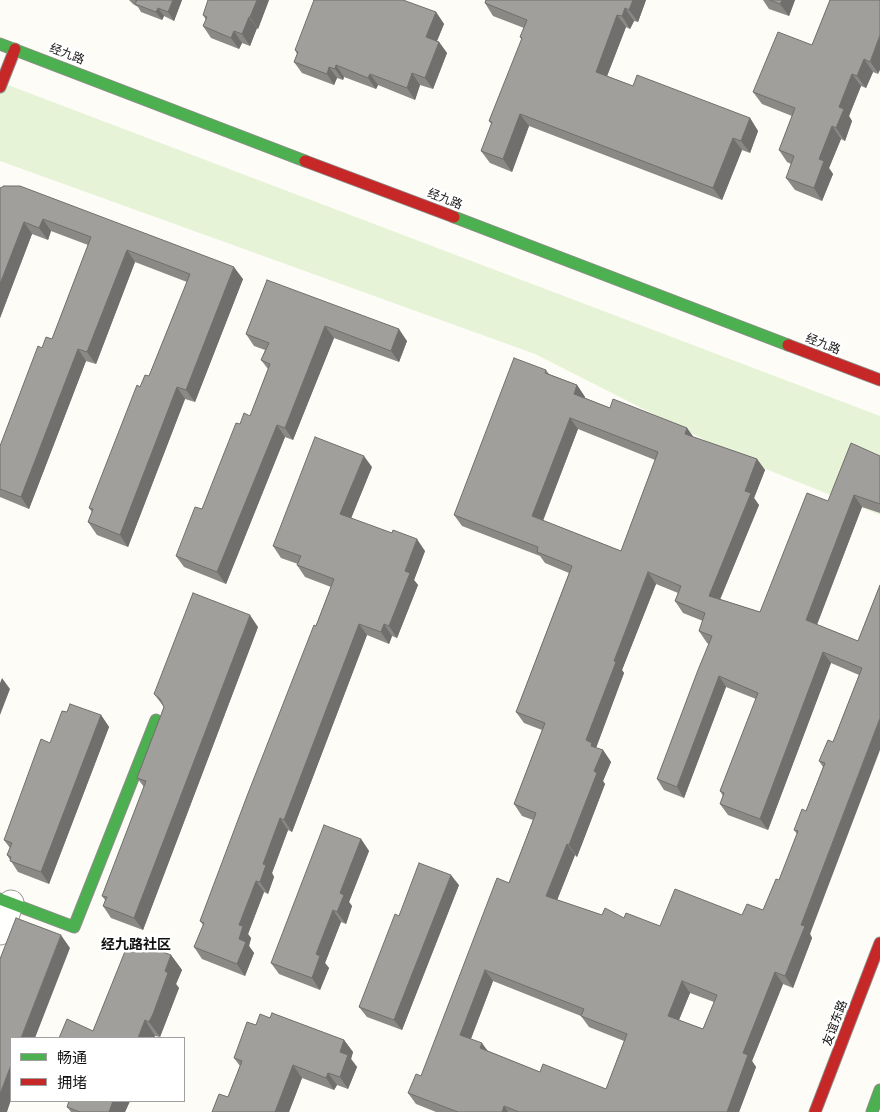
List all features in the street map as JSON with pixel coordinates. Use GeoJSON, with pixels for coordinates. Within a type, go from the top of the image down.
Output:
{"type":"FeatureCollection","features":[{"type":"Feature","properties":{"kind":"street","name":"经九路"},"geometry":{"type":"LineString","coordinates":[[0,44],[880,380]]}},
{"type":"Feature","properties":{"kind":"street"},"geometry":{"type":"LineString","coordinates":[[0,87],[15,49]]}},
{"type":"Feature","properties":{"kind":"street"},"geometry":{"type":"LineString","coordinates":[[0,932],[6,901],[74,927],[156,720]]}},
{"type":"Feature","properties":{"kind":"street","name":"友谊东路"},"geometry":{"type":"LineString","coordinates":[[815,1112],[880,943]]}},
{"type":"Feature","properties":{"kind":"street"},"geometry":{"type":"LineString","coordinates":[[872,1112],[880,1090]]}},
{"type":"Feature","properties":{"kind":"green space"},"geometry":{"type":"Polygon","coordinates":[[[0,82],[880,416],[880,515],[746,461],[535,354],[0,161],[0,82]]]}},
{"type":"Feature","properties":{"kind":"building"},"geometry":{"type":"Polygon","coordinates":[[[137,0],[173,0],[168,12],[158,8],[156,12],[135,4],[137,0]]]}},
{"type":"Feature","properties":{"kind":"building"},"geometry":{"type":"Polygon","coordinates":[[[208,0],[257,0],[242,34],[234,31],[231,38],[203,26],[207,17],[203,15],[208,0]]]}},
{"type":"Feature","properties":{"kind":"building"},"geometry":{"type":"Polygon","coordinates":[[[314,0],[403,0],[436,12],[426,37],[439,42],[425,78],[412,73],[407,88],[370,74],[368,78],[336,65],[335,69],[329,67],[327,74],[294,62],[298,52],[295,50],[314,0]]]}},
{"type":"Feature","properties":{"kind":"building"},"geometry":{"type":"Polygon","coordinates":[[[486,0],[633,0],[629,10],[625,8],[622,16],[617,15],[596,72],[633,86],[637,75],[750,118],[741,141],[733,138],[713,188],[520,114],[503,159],[481,151],[492,122],[489,121],[522,38],[520,37],[527,20],[485,3],[486,0]]]}},
{"type":"Feature","properties":{"kind":"building"},"geometry":{"type":"Polygon","coordinates":[[[770,0],[782,0],[780,4],[770,0]]]}},
{"type":"Feature","properties":{"kind":"building"},"geometry":{"type":"Polygon","coordinates":[[[830,0],[880,0],[880,35],[870,62],[864,59],[857,76],[852,74],[839,107],[844,109],[836,128],[832,126],[819,159],[824,161],[814,188],[786,178],[794,156],[779,150],[795,108],[753,92],[778,32],[812,45],[830,0]]]}},
{"type":"Feature","properties":{"kind":"building"},"geometry":{"type":"Polygon","coordinates":[[[4,186],[20,186],[234,267],[186,390],[177,387],[120,535],[88,522],[93,509],[89,508],[137,385],[140,387],[145,375],[149,376],[190,274],[127,250],[87,352],[78,349],[21,497],[0,489],[0,446],[38,346],[42,348],[46,337],[52,339],[91,237],[43,219],[39,228],[24,222],[0,284],[0,188],[4,186]]]}},
{"type":"Feature","properties":{"kind":"building"},"geometry":{"type":"Polygon","coordinates":[[[267,280],[399,329],[391,351],[325,326],[285,428],[277,425],[217,572],[176,556],[195,507],[202,509],[236,423],[240,424],[244,413],[250,416],[270,364],[261,360],[269,343],[246,334],[267,280]]]}},
{"type":"Feature","properties":{"kind":"building"},"geometry":{"type":"Polygon","coordinates":[[[514,358],[546,370],[545,373],[577,385],[574,394],[610,408],[613,399],[687,428],[685,434],[757,459],[745,491],[751,493],[709,596],[760,612],[807,493],[828,501],[851,443],[880,456],[880,504],[854,495],[806,620],[858,641],[880,585],[880,718],[801,925],[805,926],[785,976],[775,972],[743,1053],[748,1055],[727,1112],[519,1112],[504,1106],[502,1112],[458,1112],[408,1093],[416,1074],[421,1076],[497,878],[509,883],[536,813],[514,804],[545,723],[516,712],[572,566],[537,552],[538,547],[454,515],[514,358]],[[570,418],[532,516],[621,551],[658,452],[570,418]],[[648,572],[614,661],[616,662],[586,740],[592,743],[591,746],[603,750],[594,771],[597,773],[569,845],[567,844],[546,896],[602,915],[605,908],[624,918],[626,913],[660,926],[675,889],[742,915],[747,904],[763,910],[776,879],[779,880],[798,831],[794,830],[802,809],[806,811],[825,763],[819,761],[828,740],[833,742],[862,668],[823,652],[760,819],[720,804],[724,793],[720,791],[758,693],[719,676],[677,787],[657,779],[712,636],[699,631],[705,613],[675,601],[681,586],[648,572]],[[485,970],[460,1035],[482,1043],[480,1048],[540,1072],[543,1064],[606,1089],[627,1034],[581,1016],[584,1009],[485,970]],[[682,981],[668,1016],[703,1029],[717,995],[682,981]]]}},
{"type":"Feature","properties":{"kind":"building"},"geometry":{"type":"Polygon","coordinates":[[[315,437],[364,456],[340,514],[392,533],[393,530],[417,539],[405,571],[410,573],[389,626],[384,624],[381,632],[359,624],[284,820],[280,818],[263,864],[266,865],[260,882],[256,881],[239,925],[243,926],[239,939],[246,942],[237,964],[194,947],[204,923],[200,921],[247,796],[334,579],[297,565],[301,556],[273,546],[315,437]]]}},
{"type":"Feature","properties":{"kind":"building"},"geometry":{"type":"Polygon","coordinates":[[[193,593],[250,615],[134,918],[103,906],[107,897],[102,896],[146,781],[137,778],[164,707],[160,699],[154,694],[193,593]]]}},
{"type":"Feature","properties":{"kind":"building"},"geometry":{"type":"Polygon","coordinates":[[[70,704],[101,715],[41,872],[10,861],[11,857],[7,855],[12,843],[4,840],[41,739],[50,743],[62,711],[67,712],[70,704]]]}},
{"type":"Feature","properties":{"kind":"building"},"geometry":{"type":"Polygon","coordinates":[[[324,825],[361,839],[340,893],[344,895],[337,912],[333,910],[316,954],[320,956],[312,978],[271,963],[324,825]]]}},
{"type":"Feature","properties":{"kind":"building"},"geometry":{"type":"Polygon","coordinates":[[[419,863],[451,875],[394,1020],[359,1007],[395,914],[399,916],[419,863]]]}},
{"type":"Feature","properties":{"kind":"building"},"geometry":{"type":"Polygon","coordinates":[[[16,918],[61,935],[21,1037],[10,1037],[10,1068],[0,1094],[0,959],[16,918]]]}},
{"type":"Feature","properties":{"kind":"building"},"geometry":{"type":"Polygon","coordinates":[[[130,939],[171,955],[165,971],[168,973],[153,1014],[149,1022],[145,1020],[138,1037],[59,1037],[67,1019],[93,1031],[130,939]]]}},
{"type":"Feature","properties":{"kind":"building"},"geometry":{"type":"Polygon","coordinates":[[[272,1013],[344,1040],[340,1052],[348,1055],[340,1077],[328,1073],[326,1078],[293,1065],[275,1112],[212,1112],[219,1094],[228,1097],[242,1061],[234,1058],[247,1022],[256,1025],[260,1014],[270,1018],[272,1013]]]}},
{"type":"Feature","properties":{"kind":"building"},"geometry":{"type":"Polygon","coordinates":[[[69,1102],[113,1102],[109,1112],[80,1112],[67,1107],[69,1102]]]}},
{"type":"Feature","properties":{"kind":"traffic: fast"},"geometry":{"type":"LineString","coordinates":[[0,44],[305,161]]}},
{"type":"Feature","properties":{"kind":"traffic: fast"},"geometry":{"type":"LineString","coordinates":[[454,217],[788,345]]}},
{"type":"Feature","properties":{"kind":"traffic: fast"},"geometry":{"type":"LineString","coordinates":[[0,899],[74,927],[156,720]]}},
{"type":"Feature","properties":{"kind":"traffic: fast"},"geometry":{"type":"LineString","coordinates":[[872,1112],[880,1090]]}},
{"type":"Feature","properties":{"kind":"traffic: jam"},"geometry":{"type":"LineString","coordinates":[[0,87],[15,49]]}},
{"type":"Feature","properties":{"kind":"traffic: jam"},"geometry":{"type":"LineString","coordinates":[[305,161],[454,217]]}},
{"type":"Feature","properties":{"kind":"traffic: jam"},"geometry":{"type":"LineString","coordinates":[[788,345],[880,380]]}},
{"type":"Feature","properties":{"kind":"traffic: jam"},"geometry":{"type":"LineString","coordinates":[[815,1112],[880,943]]}},
{"type":"Feature","properties":{"kind":"district","name":"经九路社区"},"geometry":{"type":"Point","coordinates":[136,945]}}]}
